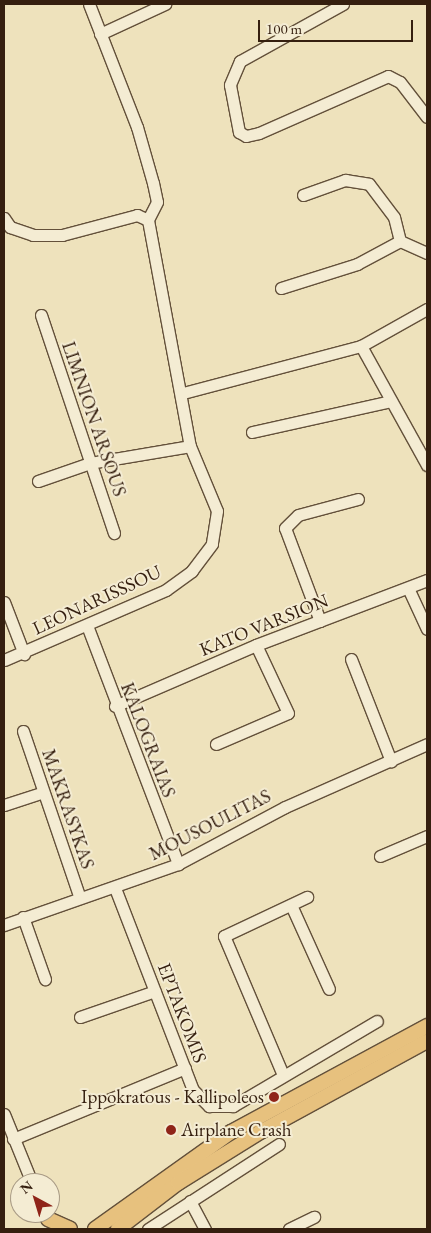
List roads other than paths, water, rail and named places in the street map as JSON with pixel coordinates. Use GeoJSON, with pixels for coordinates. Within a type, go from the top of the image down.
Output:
{"type":"FeatureCollection","features":[{"type":"Feature","properties":{"kind":"main road"},"geometry":{"type":"LineString","coordinates":[[95,1229],[172,1173],[268,1110],[427,1026]]}},
{"type":"Feature","properties":{"kind":"main road"},"geometry":{"type":"LineString","coordinates":[[118,1229],[178,1183],[262,1130],[427,1041]]}},
{"type":"Feature","properties":{"kind":"main road"},"geometry":{"type":"LineString","coordinates":[[52,1223],[70,1229]]}},
{"type":"Feature","properties":{"kind":"street"},"geometry":{"type":"LineString","coordinates":[[4,218],[10,227],[33,235],[62,236],[137,214],[148,220],[157,202],[137,127],[89,4]]}},
{"type":"Feature","properties":{"kind":"street"},"geometry":{"type":"LineString","coordinates":[[100,34],[165,4]]}},
{"type":"Feature","properties":{"kind":"street"},"geometry":{"type":"LineString","coordinates":[[343,4],[240,62],[232,72],[230,99],[239,132],[246,136],[259,133],[388,76],[400,82],[427,117]]}},
{"type":"Feature","properties":{"kind":"street"},"geometry":{"type":"LineString","coordinates":[[303,195],[345,180],[369,184],[394,217],[400,241]]}},
{"type":"Feature","properties":{"kind":"street","name":"LEONARISSSOU"},"geometry":{"type":"LineString","coordinates":[[4,660],[24,654],[88,628],[166,590],[192,571],[212,544],[217,511],[190,446],[184,393],[148,220]]}},
{"type":"Feature","properties":{"kind":"street"},"geometry":{"type":"LineString","coordinates":[[400,241],[427,253]]}},
{"type":"Feature","properties":{"kind":"street"},"geometry":{"type":"LineString","coordinates":[[281,288],[358,264],[400,241]]}},
{"type":"Feature","properties":{"kind":"street"},"geometry":{"type":"LineString","coordinates":[[184,393],[361,346],[427,309]]}},
{"type":"Feature","properties":{"kind":"street","name":"LIMNION ARSOUS"},"geometry":{"type":"LineString","coordinates":[[41,315],[114,533]]}},
{"type":"Feature","properties":{"kind":"street"},"geometry":{"type":"LineString","coordinates":[[361,346],[427,465]]}},
{"type":"Feature","properties":{"kind":"street"},"geometry":{"type":"LineString","coordinates":[[252,432],[391,401]]}},
{"type":"Feature","properties":{"kind":"street"},"geometry":{"type":"LineString","coordinates":[[38,481],[90,463],[190,446]]}},
{"type":"Feature","properties":{"kind":"street"},"geometry":{"type":"LineString","coordinates":[[320,621],[285,528],[298,515],[358,499]]}},
{"type":"Feature","properties":{"kind":"street","name":"KATO VARSION"},"geometry":{"type":"LineString","coordinates":[[115,706],[256,645],[427,580]]}},
{"type":"Feature","properties":{"kind":"street"},"geometry":{"type":"LineString","coordinates":[[408,588],[427,629]]}},
{"type":"Feature","properties":{"kind":"street"},"geometry":{"type":"LineString","coordinates":[[4,602],[24,654]]}},
{"type":"Feature","properties":{"kind":"street","name":"KALOGRAIAS"},"geometry":{"type":"LineString","coordinates":[[88,628],[115,706],[178,864]]}},
{"type":"Feature","properties":{"kind":"street"},"geometry":{"type":"LineString","coordinates":[[216,744],[288,713],[256,645]]}},
{"type":"Feature","properties":{"kind":"street"},"geometry":{"type":"LineString","coordinates":[[350,659],[392,761]]}},
{"type":"Feature","properties":{"kind":"street","name":"MAKRASYKAS"},"geometry":{"type":"LineString","coordinates":[[23,731],[42,793],[80,898]]}},
{"type":"Feature","properties":{"kind":"street","name":"MOUSOULITAS"},"geometry":{"type":"LineString","coordinates":[[4,924],[115,888],[178,864],[285,807],[427,744]]}},
{"type":"Feature","properties":{"kind":"street"},"geometry":{"type":"LineString","coordinates":[[4,804],[42,793]]}},
{"type":"Feature","properties":{"kind":"street"},"geometry":{"type":"LineString","coordinates":[[380,856],[427,836]]}},
{"type":"Feature","properties":{"kind":"street","name":"EPTAKOMIS"},"geometry":{"type":"LineString","coordinates":[[115,888],[198,1098],[216,1109],[234,1106],[283,1075],[377,1021]]}},
{"type":"Feature","properties":{"kind":"street"},"geometry":{"type":"LineString","coordinates":[[283,1075],[224,936],[308,897]]}},
{"type":"Feature","properties":{"kind":"street"},"geometry":{"type":"LineString","coordinates":[[291,905],[329,989]]}},
{"type":"Feature","properties":{"kind":"street"},"geometry":{"type":"LineString","coordinates":[[23,917],[45,980]]}},
{"type":"Feature","properties":{"kind":"street"},"geometry":{"type":"LineString","coordinates":[[80,1017],[155,991]]}},
{"type":"Feature","properties":{"kind":"street"},"geometry":{"type":"LineString","coordinates":[[13,1139],[185,1068]]}},
{"type":"Feature","properties":{"kind":"street"},"geometry":{"type":"LineString","coordinates":[[4,1114],[28,1173]]}},
{"type":"Feature","properties":{"kind":"street"},"geometry":{"type":"LineString","coordinates":[[148,1229],[279,1144]]}},
{"type":"Feature","properties":{"kind":"street"},"geometry":{"type":"LineString","coordinates":[[190,1201],[205,1229]]}},
{"type":"Feature","properties":{"kind":"street"},"geometry":{"type":"LineString","coordinates":[[289,1229],[314,1217]]}},
{"type":"Feature","properties":{"kind":"place","name":"Ippokratous - Kallipoleos"},"geometry":{"type":"Point","coordinates":[274,1097]}},
{"type":"Feature","properties":{"kind":"place","name":"Airplane Crash"},"geometry":{"type":"Point","coordinates":[171,1130]}}]}
